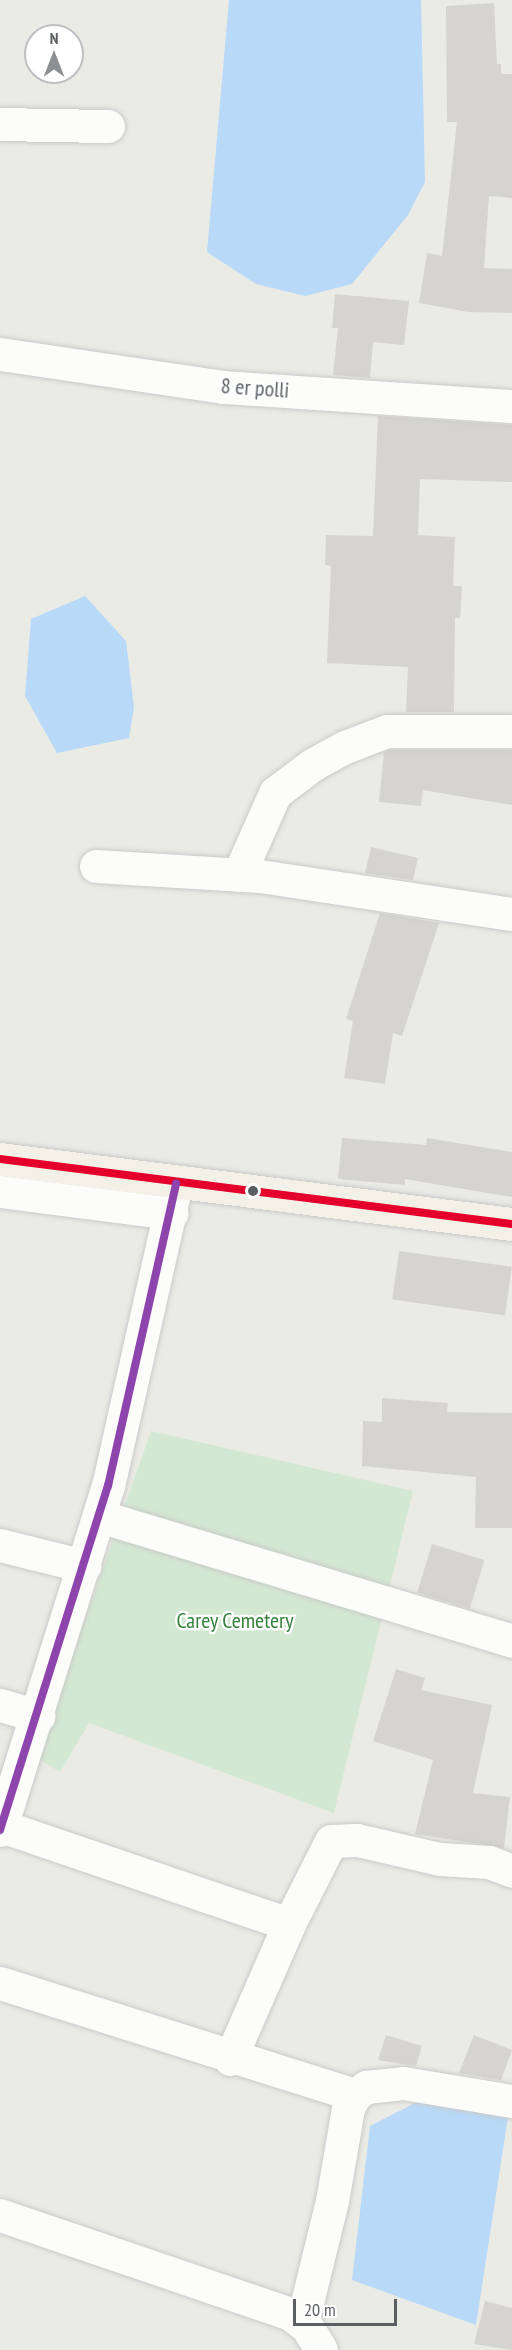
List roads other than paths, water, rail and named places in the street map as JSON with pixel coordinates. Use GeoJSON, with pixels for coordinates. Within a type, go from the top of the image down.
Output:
{"type":"FeatureCollection","features":[{"type":"Feature","properties":{"kind":"main road"},"geometry":{"type":"LineString","coordinates":[[0,1159],[174,1198],[512,1224]]}},
{"type":"Feature","properties":{"kind":"street"},"geometry":{"type":"LineString","coordinates":[[0,124],[108,126]]}},
{"type":"Feature","properties":{"kind":"street","name":"8 er polli"},"geometry":{"type":"LineString","coordinates":[[0,354],[224,387],[512,406]]}},
{"type":"Feature","properties":{"kind":"street"},"geometry":{"type":"LineString","coordinates":[[240,874],[275,793],[312,765],[345,747],[387,731],[512,731]]}},
{"type":"Feature","properties":{"kind":"street"},"geometry":{"type":"LineString","coordinates":[[96,866],[240,874],[512,914]]}},
{"type":"Feature","properties":{"kind":"street"},"geometry":{"type":"LineString","coordinates":[[0,1191],[174,1198],[99,1516],[1,1828],[289,1924]]}},
{"type":"Feature","properties":{"kind":"street"},"geometry":{"type":"LineString","coordinates":[[99,1516],[512,1641]]}},
{"type":"Feature","properties":{"kind":"street"},"geometry":{"type":"LineString","coordinates":[[0,1545],[84,1566]]}},
{"type":"Feature","properties":{"kind":"street"},"geometry":{"type":"LineString","coordinates":[[0,1705],[38,1716]]}},
{"type":"Feature","properties":{"kind":"street"},"geometry":{"type":"LineString","coordinates":[[230,2059],[326,1845],[337,1839],[440,1859],[489,1862],[512,1871]]}},
{"type":"Feature","properties":{"kind":"street"},"geometry":{"type":"LineString","coordinates":[[0,1983],[230,2059],[355,2095]]}},
{"type":"Feature","properties":{"kind":"street"},"geometry":{"type":"LineString","coordinates":[[302,2323],[332,2201],[344,2127],[355,2095],[366,2087],[403,2082],[512,2101]]}},
{"type":"Feature","properties":{"kind":"street"},"geometry":{"type":"LineString","coordinates":[[0,2215],[290,2314],[318,2340],[321,2350]]}},
{"type":"Feature","properties":{"kind":"water"},"geometry":{"type":"Polygon","coordinates":[[[229,0],[421,0],[425,182],[408,215],[352,284],[305,296],[256,284],[207,252],[229,0]]]}},
{"type":"Feature","properties":{"kind":"water"},"geometry":{"type":"Polygon","coordinates":[[[85,596],[126,641],[134,707],[129,738],[57,753],[25,696],[31,619],[85,596]]]}},
{"type":"Feature","properties":{"kind":"water"},"geometry":{"type":"Polygon","coordinates":[[[421,2100],[508,2117],[476,2325],[352,2280],[370,2126],[421,2100]]]}},
{"type":"Feature","properties":{"kind":"park label","name":"Carey Cemetery"},"geometry":{"type":"Point","coordinates":[235,1621]}}]}
